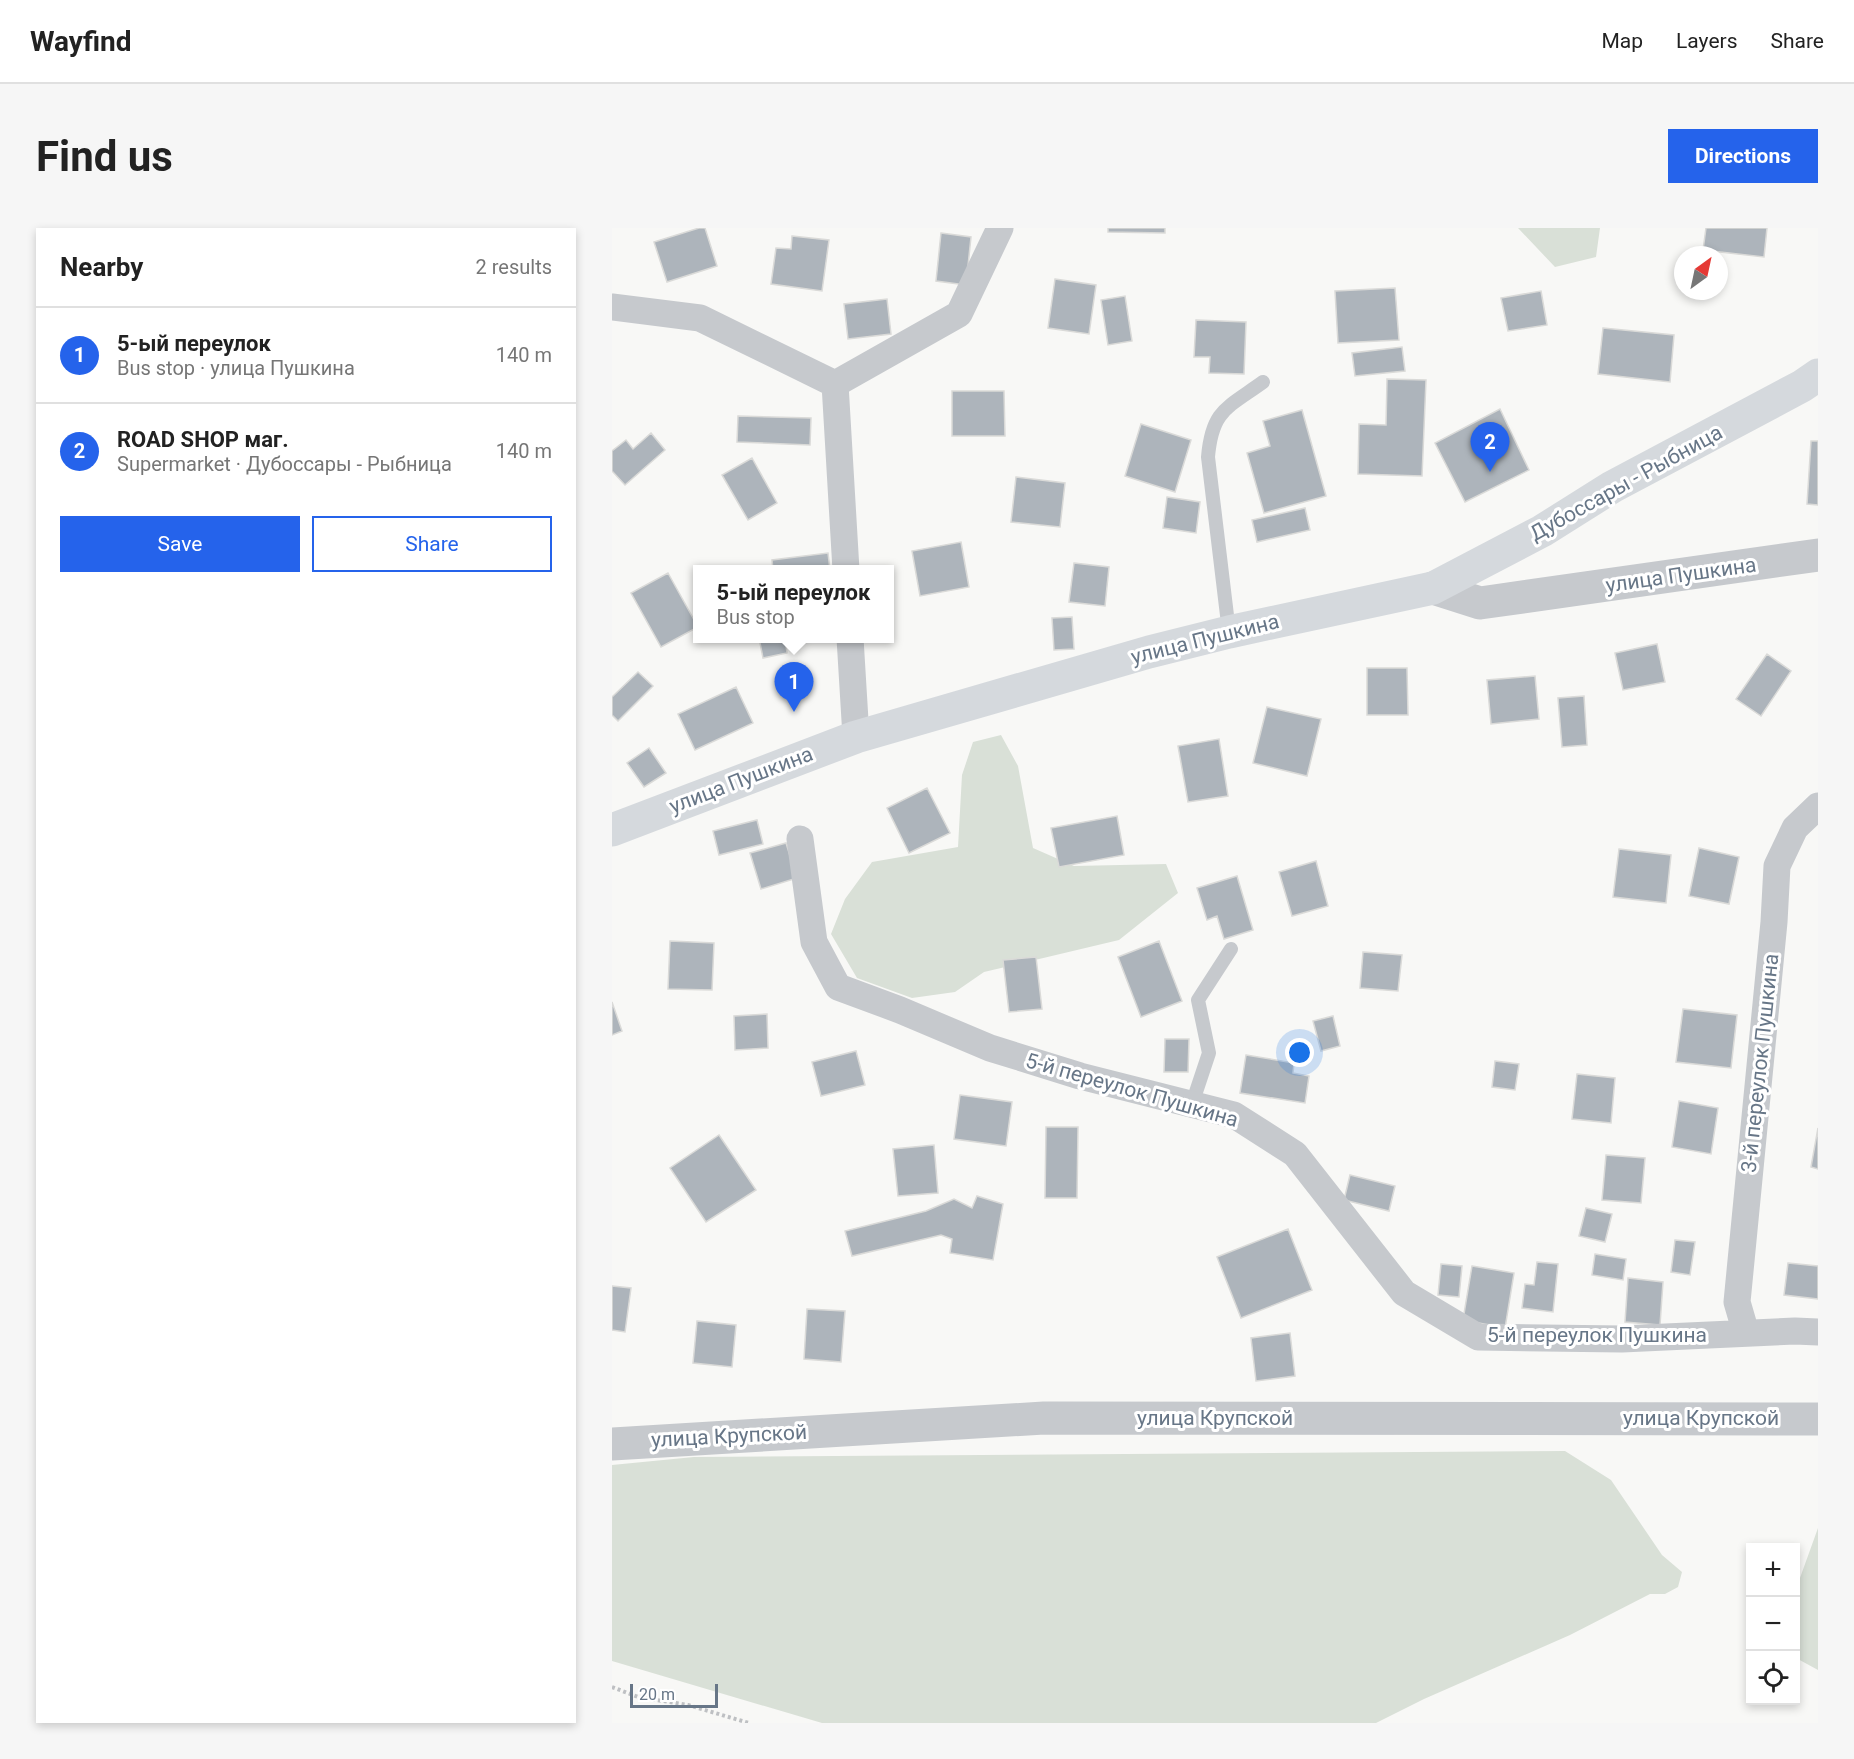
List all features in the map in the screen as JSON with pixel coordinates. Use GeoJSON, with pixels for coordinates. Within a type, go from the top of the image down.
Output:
{"type":"FeatureCollection","features":[{"type":"Feature","properties":{"kind":"highway","name":"Дубоссары - Рыбница"},"geometry":{"type":"LineString","coordinates":[[1432,588],[1542,531],[1612,488],[1802,386],[1818,375]]}},
{"type":"Feature","properties":{"kind":"highway","name":"улица Пушкина"},"geometry":{"type":"LineString","coordinates":[[612,830],[856,736],[1229,632],[1432,588]]}},
{"type":"Feature","properties":{"kind":"street"},"geometry":{"type":"LineString","coordinates":[[835,384],[959,314],[1000,228]]}},
{"type":"Feature","properties":{"kind":"street"},"geometry":{"type":"LineString","coordinates":[[612,307],[700,318],[835,384]]}},
{"type":"Feature","properties":{"kind":"street"},"geometry":{"type":"LineString","coordinates":[[835,384],[846,565]]}},
{"type":"Feature","properties":{"kind":"street","name":"улица Пушкина"},"geometry":{"type":"LineString","coordinates":[[1432,588],[1480,603],[1818,555]]}},
{"type":"Feature","properties":{"kind":"street"},"geometry":{"type":"LineString","coordinates":[[850,643],[856,736]]}},
{"type":"Feature","properties":{"kind":"street","name":"3-й переулок Пушкина"},"geometry":{"type":"LineString","coordinates":[[1746,1333],[1737,1302],[1774,922],[1777,866],[1795,828],[1818,806]]}},
{"type":"Feature","properties":{"kind":"street","name":"5-й переулок Пушкина"},"geometry":{"type":"LineString","coordinates":[[800,839],[814,942],[838,987],[990,1048],[1080,1076],[1234,1115],[1294,1154],[1404,1293],[1478,1337],[1622,1339],[1810,1329]]}},
{"type":"Feature","properties":{"kind":"street","name":"улица Крупской"},"geometry":{"type":"LineString","coordinates":[[612,1444],[1044,1418],[1818,1419]]}},
{"type":"Feature","properties":{"kind":"lane"},"geometry":{"type":"LineString","coordinates":[[1229,632],[1208,457],[1210,435],[1221,412],[1263,382]]}},
{"type":"Feature","properties":{"kind":"lane"},"geometry":{"type":"LineString","coordinates":[[1192,1104],[1209,1053],[1198,1000],[1231,949]]}},
{"type":"Feature","properties":{"kind":"path"},"geometry":{"type":"LineString","coordinates":[[612,1687],[639,1697],[688,1705],[749,1723]]}},
{"type":"Feature","properties":{"kind":"shaded area"},"geometry":{"type":"Polygon","coordinates":[[[1518,228],[1600,228],[1596,257],[1555,267],[1518,228]]]}},
{"type":"Feature","properties":{"kind":"shaded area"},"geometry":{"type":"Polygon","coordinates":[[[1001,735],[1018,766],[1033,848],[1074,866],[1166,864],[1178,893],[1119,940],[984,972],[955,992],[912,998],[857,978],[831,934],[845,899],[872,862],[958,847],[962,775],[973,742],[1001,735]]]}},
{"type":"Feature","properties":{"kind":"shaded area"},"geometry":{"type":"Polygon","coordinates":[[[1565,1451],[1611,1480],[1662,1555],[1682,1572],[1678,1587],[1665,1594],[1650,1594],[1570,1635],[1424,1699],[1376,1723],[822,1723],[612,1661],[612,1465],[694,1457],[1565,1451]]]}},
{"type":"Feature","properties":{"kind":"shaded area"},"geometry":{"type":"Polygon","coordinates":[[[1818,1528],[1818,1670],[1800,1660],[1800,1578],[1818,1528]]]}},
{"type":"Feature","properties":{"kind":"building"},"geometry":{"type":"Polygon","coordinates":[[[705,228],[717,266],[667,282],[654,242],[705,228]]]}},
{"type":"Feature","properties":{"kind":"building"},"geometry":{"type":"Polygon","coordinates":[[[1108,228],[1165,228],[1165,233],[1108,232],[1108,228]]]}},
{"type":"Feature","properties":{"kind":"building"},"geometry":{"type":"Polygon","coordinates":[[[1706,228],[1767,228],[1764,257],[1728,253],[1728,246],[1704,246],[1706,228]]]}},
{"type":"Feature","properties":{"kind":"building"},"geometry":{"type":"Polygon","coordinates":[[[941,233],[971,237],[966,285],[936,281],[941,233]]]}},
{"type":"Feature","properties":{"kind":"building"},"geometry":{"type":"Polygon","coordinates":[[[792,236],[829,240],[822,291],[771,284],[776,248],[791,249],[792,236]]]}},
{"type":"Feature","properties":{"kind":"building"},"geometry":{"type":"Polygon","coordinates":[[[1055,279],[1096,285],[1089,334],[1048,328],[1055,279]]]}},
{"type":"Feature","properties":{"kind":"building"},"geometry":{"type":"Polygon","coordinates":[[[1395,288],[1399,340],[1338,343],[1335,291],[1395,288]]]}},
{"type":"Feature","properties":{"kind":"building"},"geometry":{"type":"Polygon","coordinates":[[[1541,291],[1547,325],[1508,331],[1501,298],[1541,291]]]}},
{"type":"Feature","properties":{"kind":"building"},"geometry":{"type":"Polygon","coordinates":[[[1125,296],[1132,341],[1108,345],[1101,300],[1125,296]]]}},
{"type":"Feature","properties":{"kind":"building"},"geometry":{"type":"Polygon","coordinates":[[[887,299],[891,334],[848,339],[844,304],[887,299]]]}},
{"type":"Feature","properties":{"kind":"building"},"geometry":{"type":"Polygon","coordinates":[[[1196,320],[1246,322],[1244,374],[1209,373],[1210,357],[1194,357],[1196,320]]]}},
{"type":"Feature","properties":{"kind":"building"},"geometry":{"type":"Polygon","coordinates":[[[1603,328],[1674,335],[1670,382],[1598,374],[1603,328]]]}},
{"type":"Feature","properties":{"kind":"building"},"geometry":{"type":"Polygon","coordinates":[[[1402,347],[1405,371],[1355,376],[1352,353],[1402,347]]]}},
{"type":"Feature","properties":{"kind":"building"},"geometry":{"type":"Polygon","coordinates":[[[1387,379],[1426,380],[1422,476],[1358,474],[1359,424],[1386,425],[1387,379]]]}},
{"type":"Feature","properties":{"kind":"building"},"geometry":{"type":"Polygon","coordinates":[[[952,391],[1004,391],[1005,436],[952,436],[952,391]]]}},
{"type":"Feature","properties":{"kind":"building"},"geometry":{"type":"Polygon","coordinates":[[[1500,409],[1529,470],[1465,502],[1435,443],[1500,409]]]}},
{"type":"Feature","properties":{"kind":"building"},"geometry":{"type":"Polygon","coordinates":[[[1302,410],[1326,496],[1264,513],[1247,453],[1270,446],[1263,421],[1302,410]]]}},
{"type":"Feature","properties":{"kind":"building"},"geometry":{"type":"Polygon","coordinates":[[[738,416],[811,418],[810,445],[737,442],[738,416]]]}},
{"type":"Feature","properties":{"kind":"building"},"geometry":{"type":"Polygon","coordinates":[[[1141,424],[1191,440],[1175,492],[1125,476],[1141,424]]]}},
{"type":"Feature","properties":{"kind":"building"},"geometry":{"type":"Polygon","coordinates":[[[651,433],[665,450],[625,485],[612,471],[612,451],[626,440],[633,449],[651,433]]]}},
{"type":"Feature","properties":{"kind":"building"},"geometry":{"type":"Polygon","coordinates":[[[1811,441],[1818,441],[1818,505],[1807,504],[1811,441]]]}},
{"type":"Feature","properties":{"kind":"building"},"geometry":{"type":"Polygon","coordinates":[[[752,458],[777,503],[748,520],[722,475],[752,458]]]}},
{"type":"Feature","properties":{"kind":"building"},"geometry":{"type":"Polygon","coordinates":[[[1016,477],[1065,483],[1060,527],[1011,522],[1016,477]]]}},
{"type":"Feature","properties":{"kind":"building"},"geometry":{"type":"Polygon","coordinates":[[[1167,497],[1200,502],[1196,533],[1163,528],[1167,497]]]}},
{"type":"Feature","properties":{"kind":"building"},"geometry":{"type":"Polygon","coordinates":[[[1305,508],[1310,530],[1257,542],[1252,520],[1305,508]]]}},
{"type":"Feature","properties":{"kind":"building"},"geometry":{"type":"Polygon","coordinates":[[[961,542],[969,587],[920,596],[912,551],[961,542]]]}},
{"type":"Feature","properties":{"kind":"building"},"geometry":{"type":"Polygon","coordinates":[[[828,553],[829,565],[772,565],[772,560],[828,553]]]}},
{"type":"Feature","properties":{"kind":"building"},"geometry":{"type":"Polygon","coordinates":[[[1074,563],[1109,567],[1105,606],[1069,602],[1074,563]]]}},
{"type":"Feature","properties":{"kind":"building"},"geometry":{"type":"Polygon","coordinates":[[[668,573],[693,618],[693,630],[661,647],[631,593],[668,573]]]}},
{"type":"Feature","properties":{"kind":"building"},"geometry":{"type":"Polygon","coordinates":[[[1072,617],[1074,649],[1054,650],[1052,618],[1072,617]]]}},
{"type":"Feature","properties":{"kind":"building"},"geometry":{"type":"Polygon","coordinates":[[[760,643],[786,643],[787,653],[763,658],[760,643]]]}},
{"type":"Feature","properties":{"kind":"building"},"geometry":{"type":"Polygon","coordinates":[[[1657,644],[1665,682],[1623,690],[1615,653],[1657,644]]]}},
{"type":"Feature","properties":{"kind":"building"},"geometry":{"type":"Polygon","coordinates":[[[1767,654],[1791,671],[1761,716],[1736,699],[1767,654]]]}},
{"type":"Feature","properties":{"kind":"building"},"geometry":{"type":"Polygon","coordinates":[[[1367,668],[1407,668],[1408,715],[1367,715],[1367,668]]]}},
{"type":"Feature","properties":{"kind":"building"},"geometry":{"type":"Polygon","coordinates":[[[638,672],[653,686],[618,721],[612,715],[612,697],[638,672]]]}},
{"type":"Feature","properties":{"kind":"building"},"geometry":{"type":"Polygon","coordinates":[[[1535,676],[1539,719],[1491,724],[1487,680],[1535,676]]]}},
{"type":"Feature","properties":{"kind":"building"},"geometry":{"type":"Polygon","coordinates":[[[736,687],[753,723],[695,750],[678,714],[736,687]]]}},
{"type":"Feature","properties":{"kind":"building"},"geometry":{"type":"Polygon","coordinates":[[[1584,696],[1587,745],[1562,747],[1558,698],[1584,696]]]}},
{"type":"Feature","properties":{"kind":"building"},"geometry":{"type":"Polygon","coordinates":[[[1267,707],[1321,719],[1307,776],[1253,763],[1267,707]]]}},
{"type":"Feature","properties":{"kind":"building"},"geometry":{"type":"Polygon","coordinates":[[[1219,739],[1228,796],[1188,802],[1178,746],[1219,739]]]}},
{"type":"Feature","properties":{"kind":"building"},"geometry":{"type":"Polygon","coordinates":[[[649,748],[666,773],[644,787],[627,763],[649,748]]]}},
{"type":"Feature","properties":{"kind":"building"},"geometry":{"type":"Polygon","coordinates":[[[927,788],[950,833],[909,853],[887,808],[927,788]]]}},
{"type":"Feature","properties":{"kind":"building"},"geometry":{"type":"Polygon","coordinates":[[[1117,816],[1124,855],[1059,867],[1051,828],[1117,816]]]}},
{"type":"Feature","properties":{"kind":"building"},"geometry":{"type":"Polygon","coordinates":[[[757,820],[763,844],[719,855],[713,831],[757,820]]]}},
{"type":"Feature","properties":{"kind":"building"},"geometry":{"type":"Polygon","coordinates":[[[786,843],[797,878],[761,889],[750,853],[786,843]]]}},
{"type":"Feature","properties":{"kind":"building"},"geometry":{"type":"Polygon","coordinates":[[[1699,848],[1739,857],[1729,904],[1689,896],[1699,848]]]}},
{"type":"Feature","properties":{"kind":"building"},"geometry":{"type":"Polygon","coordinates":[[[1619,849],[1671,855],[1666,903],[1613,897],[1619,849]]]}},
{"type":"Feature","properties":{"kind":"building"},"geometry":{"type":"Polygon","coordinates":[[[1316,861],[1328,906],[1292,916],[1279,872],[1316,861]]]}},
{"type":"Feature","properties":{"kind":"building"},"geometry":{"type":"Polygon","coordinates":[[[1237,876],[1253,930],[1224,939],[1217,916],[1207,920],[1197,888],[1237,876]]]}},
{"type":"Feature","properties":{"kind":"building"},"geometry":{"type":"Polygon","coordinates":[[[670,941],[714,943],[712,990],[668,989],[670,941]]]}},
{"type":"Feature","properties":{"kind":"building"},"geometry":{"type":"Polygon","coordinates":[[[1159,941],[1182,1001],[1141,1017],[1118,957],[1159,941]]]}},
{"type":"Feature","properties":{"kind":"building"},"geometry":{"type":"Polygon","coordinates":[[[1363,952],[1402,955],[1398,991],[1360,988],[1363,952]]]}},
{"type":"Feature","properties":{"kind":"building"},"geometry":{"type":"Polygon","coordinates":[[[1036,957],[1042,1009],[1009,1012],[1003,960],[1036,957]]]}},
{"type":"Feature","properties":{"kind":"building"},"geometry":{"type":"Polygon","coordinates":[[[612,1002],[622,1031],[612,1035],[612,1002]]]}},
{"type":"Feature","properties":{"kind":"building"},"geometry":{"type":"Polygon","coordinates":[[[1683,1009],[1737,1015],[1731,1068],[1676,1062],[1683,1009]]]}},
{"type":"Feature","properties":{"kind":"building"},"geometry":{"type":"Polygon","coordinates":[[[767,1014],[768,1048],[735,1050],[734,1016],[767,1014]]]}},
{"type":"Feature","properties":{"kind":"building"},"geometry":{"type":"Polygon","coordinates":[[[1333,1016],[1340,1046],[1321,1051],[1313,1021],[1333,1016]]]}},
{"type":"Feature","properties":{"kind":"building"},"geometry":{"type":"Polygon","coordinates":[[[1165,1039],[1189,1039],[1188,1072],[1164,1072],[1165,1039]]]}},
{"type":"Feature","properties":{"kind":"building"},"geometry":{"type":"Polygon","coordinates":[[[856,1051],[865,1085],[821,1096],[812,1062],[856,1051]]]}},
{"type":"Feature","properties":{"kind":"building"},"geometry":{"type":"Polygon","coordinates":[[[1246,1055],[1294,1063],[1293,1073],[1309,1076],[1305,1103],[1240,1093],[1246,1055]]]}},
{"type":"Feature","properties":{"kind":"building"},"geometry":{"type":"Polygon","coordinates":[[[1495,1061],[1519,1064],[1515,1090],[1492,1087],[1495,1061]]]}},
{"type":"Feature","properties":{"kind":"building"},"geometry":{"type":"Polygon","coordinates":[[[1577,1074],[1615,1078],[1611,1123],[1572,1119],[1577,1074]]]}},
{"type":"Feature","properties":{"kind":"building"},"geometry":{"type":"Polygon","coordinates":[[[960,1095],[1012,1102],[1006,1146],[954,1139],[960,1095]]]}},
{"type":"Feature","properties":{"kind":"building"},"geometry":{"type":"Polygon","coordinates":[[[1679,1101],[1718,1108],[1711,1154],[1672,1147],[1679,1101]]]}},
{"type":"Feature","properties":{"kind":"building"},"geometry":{"type":"Polygon","coordinates":[[[1046,1127],[1078,1127],[1077,1198],[1045,1198],[1046,1127]]]}},
{"type":"Feature","properties":{"kind":"building"},"geometry":{"type":"Polygon","coordinates":[[[1818,1128],[1818,1169],[1811,1167],[1818,1128]]]}},
{"type":"Feature","properties":{"kind":"building"},"geometry":{"type":"Polygon","coordinates":[[[719,1135],[756,1190],[706,1222],[670,1168],[719,1135]]]}},
{"type":"Feature","properties":{"kind":"building"},"geometry":{"type":"Polygon","coordinates":[[[934,1145],[938,1193],[898,1196],[893,1149],[934,1145]]]}},
{"type":"Feature","properties":{"kind":"building"},"geometry":{"type":"Polygon","coordinates":[[[1606,1155],[1645,1158],[1641,1203],[1602,1200],[1606,1155]]]}},
{"type":"Feature","properties":{"kind":"building"},"geometry":{"type":"Polygon","coordinates":[[[1350,1175],[1395,1186],[1389,1211],[1344,1200],[1350,1175]]]}},
{"type":"Feature","properties":{"kind":"building"},"geometry":{"type":"Polygon","coordinates":[[[977,1196],[1003,1204],[993,1260],[950,1253],[952,1239],[941,1235],[852,1256],[845,1231],[926,1211],[954,1199],[972,1208],[977,1196]]]}},
{"type":"Feature","properties":{"kind":"building"},"geometry":{"type":"Polygon","coordinates":[[[1586,1208],[1612,1214],[1605,1242],[1579,1236],[1586,1208]]]}},
{"type":"Feature","properties":{"kind":"building"},"geometry":{"type":"Polygon","coordinates":[[[1288,1229],[1312,1290],[1241,1318],[1217,1257],[1288,1229]]]}},
{"type":"Feature","properties":{"kind":"building"},"geometry":{"type":"Polygon","coordinates":[[[1675,1240],[1695,1242],[1690,1275],[1671,1272],[1675,1240]]]}},
{"type":"Feature","properties":{"kind":"building"},"geometry":{"type":"Polygon","coordinates":[[[1595,1254],[1626,1259],[1623,1280],[1592,1275],[1595,1254]]]}},
{"type":"Feature","properties":{"kind":"building"},"geometry":{"type":"Polygon","coordinates":[[[1537,1262],[1558,1264],[1553,1312],[1522,1308],[1525,1284],[1534,1285],[1537,1262]]]}},
{"type":"Feature","properties":{"kind":"building"},"geometry":{"type":"Polygon","coordinates":[[[1788,1263],[1818,1266],[1818,1299],[1784,1295],[1788,1263]]]}},
{"type":"Feature","properties":{"kind":"building"},"geometry":{"type":"Polygon","coordinates":[[[1441,1264],[1462,1266],[1459,1297],[1438,1295],[1441,1264]]]}},
{"type":"Feature","properties":{"kind":"building"},"geometry":{"type":"Polygon","coordinates":[[[1472,1266],[1514,1273],[1505,1328],[1463,1320],[1472,1266]]]}},
{"type":"Feature","properties":{"kind":"building"},"geometry":{"type":"Polygon","coordinates":[[[1628,1278],[1663,1282],[1660,1325],[1625,1322],[1628,1278]]]}},
{"type":"Feature","properties":{"kind":"building"},"geometry":{"type":"Polygon","coordinates":[[[612,1286],[631,1288],[625,1332],[612,1330],[612,1286]]]}},
{"type":"Feature","properties":{"kind":"building"},"geometry":{"type":"Polygon","coordinates":[[[807,1309],[845,1311],[841,1362],[804,1359],[807,1309]]]}},
{"type":"Feature","properties":{"kind":"building"},"geometry":{"type":"Polygon","coordinates":[[[697,1321],[736,1325],[732,1367],[693,1363],[697,1321]]]}},
{"type":"Feature","properties":{"kind":"building"},"geometry":{"type":"Polygon","coordinates":[[[1290,1333],[1295,1376],[1256,1381],[1251,1338],[1290,1333]]]}},
{"type":"Feature","properties":{"kind":"place","name":"ROAD SHOP маг."},"geometry":{"type":"Point","coordinates":[1490,472]}},
{"type":"Feature","properties":{"kind":"place","name":"5-ый переулок"},"geometry":{"type":"Point","coordinates":[794,712]}}]}
